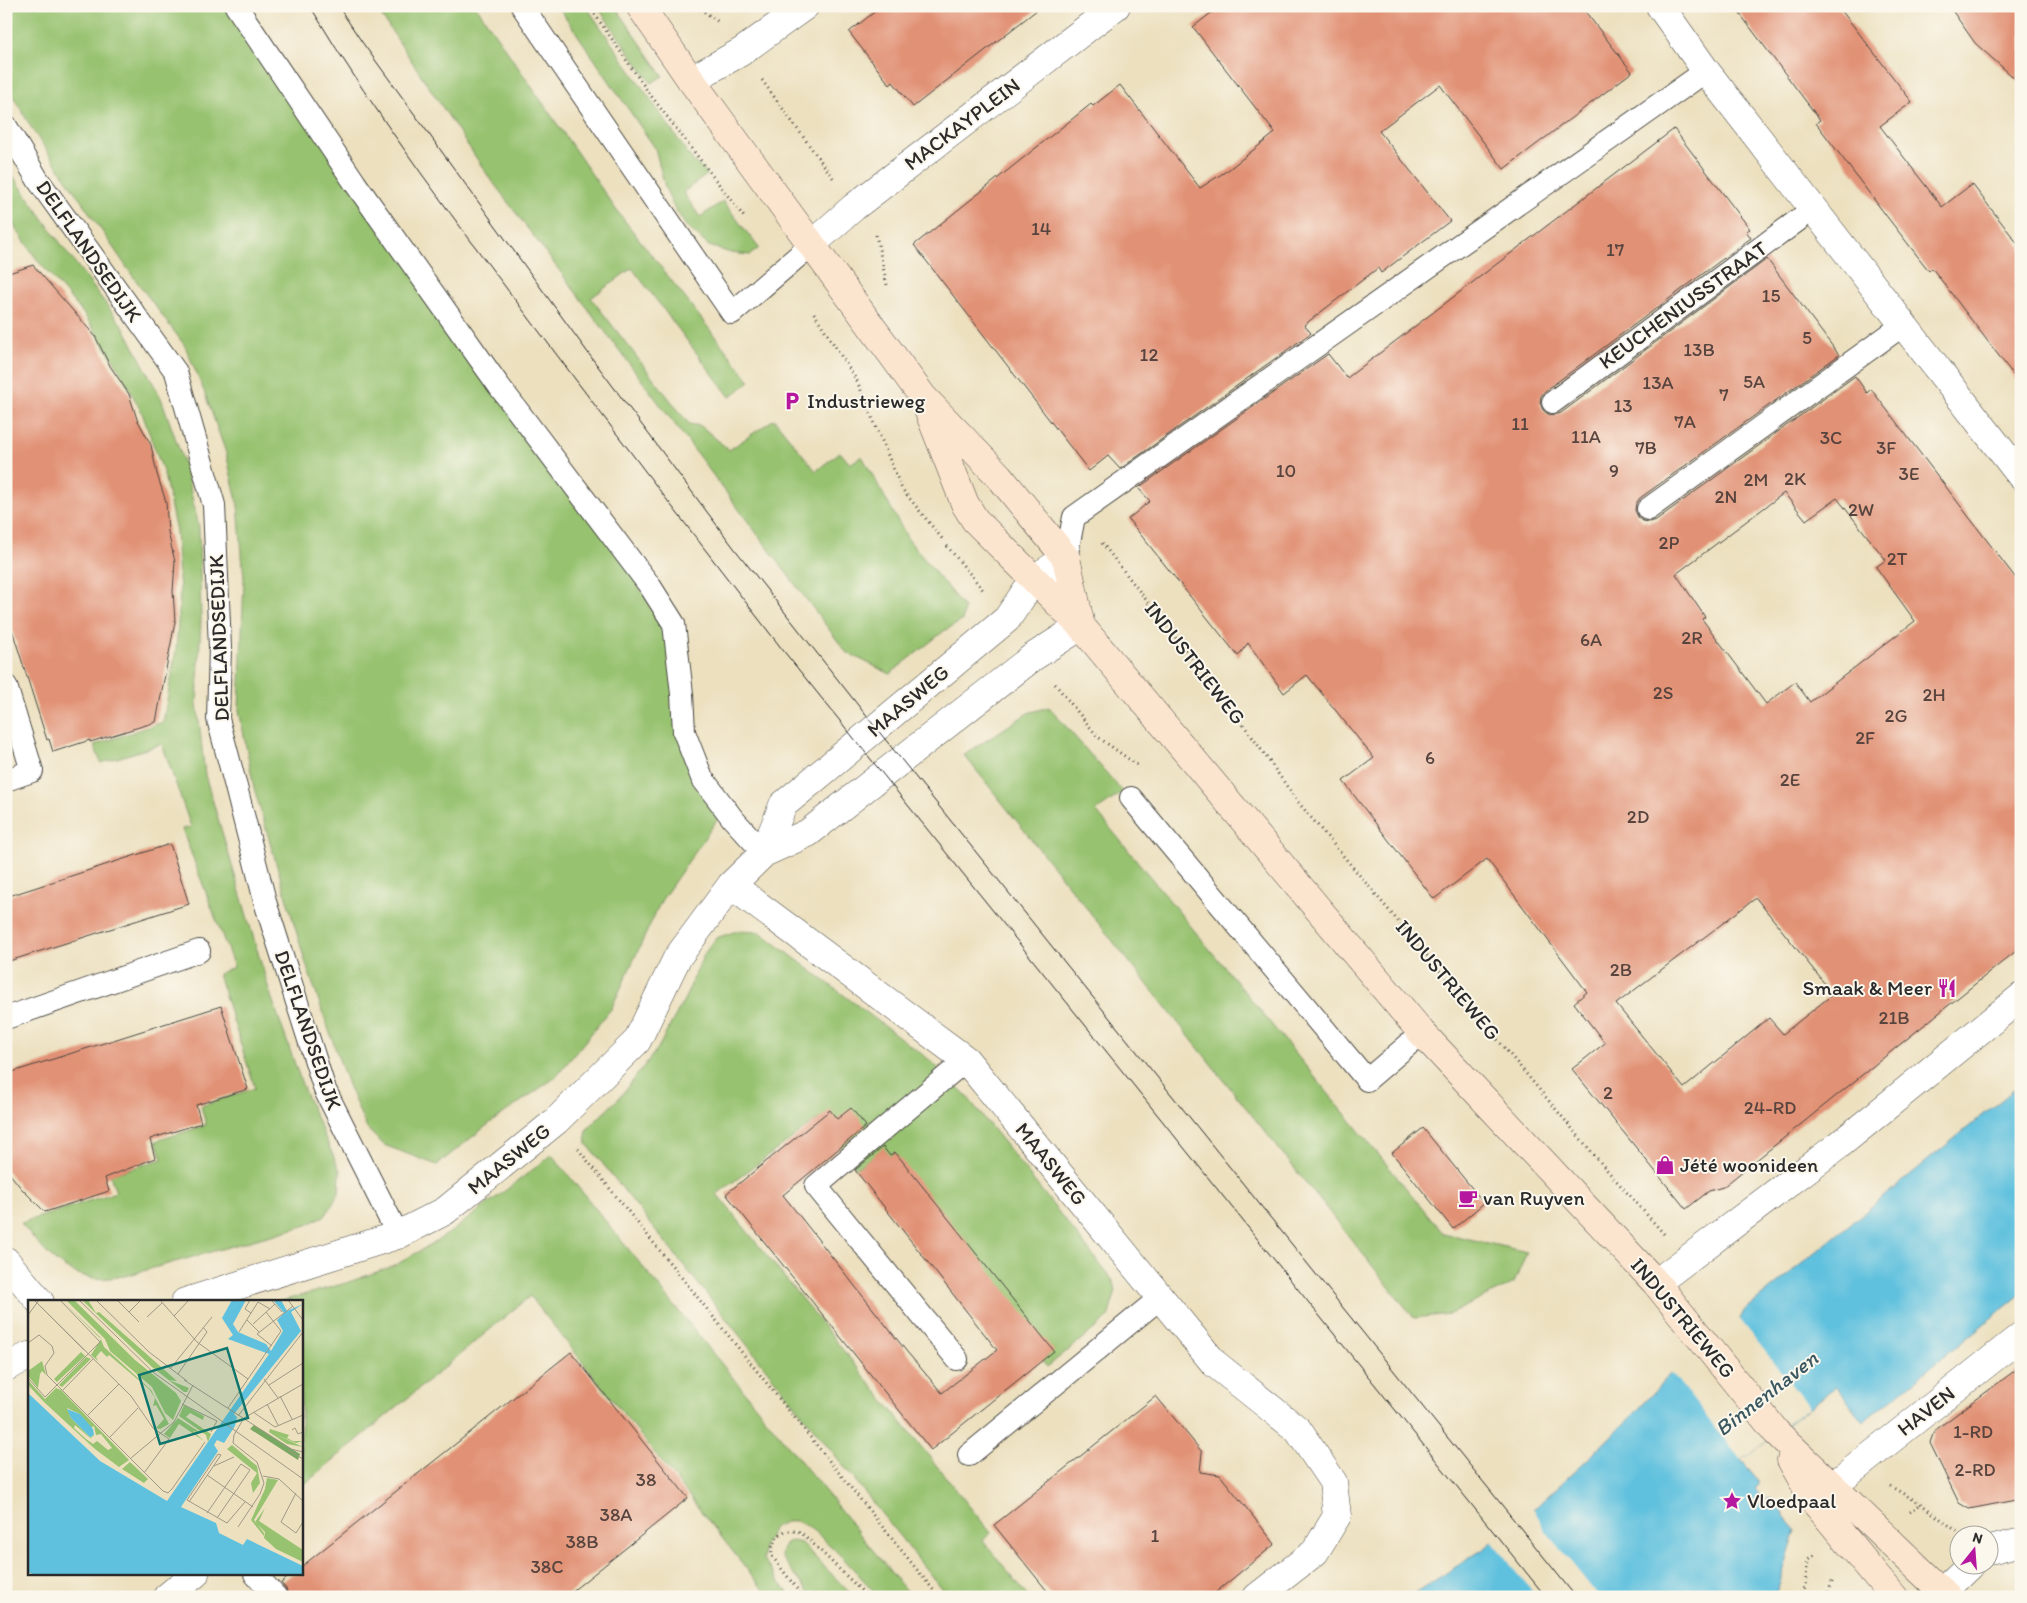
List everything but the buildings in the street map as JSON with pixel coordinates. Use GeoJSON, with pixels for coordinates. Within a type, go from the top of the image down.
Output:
{"type":"FeatureCollection","features":[{"type":"Feature","properties":{"kind":"main road","name":"INDUSTRIEWEG"},"geometry":{"type":"LineString","coordinates":[[640,6],[691,80],[923,397],[999,476],[1066,558],[1081,626]]}},
{"type":"Feature","properties":{"kind":"main road","name":"INDUSTRIEWEG"},"geometry":{"type":"LineString","coordinates":[[923,397],[965,504],[975,520],[1081,626],[1422,1033],[1656,1283],[1823,1493]]}},
{"type":"Feature","properties":{"kind":"main road"},"geometry":{"type":"LineString","coordinates":[[1823,1493],[1944,1595]]}},
{"type":"Feature","properties":{"kind":"main road"},"geometry":{"type":"LineString","coordinates":[[1823,1493],[1894,1597],[1944,1595]]}},
{"type":"Feature","properties":{"kind":"street"},"geometry":{"type":"LineString","coordinates":[[691,80],[741,52],[805,6]]}},
{"type":"Feature","properties":{"kind":"street","name":"MACKAYPLEIN"},"geometry":{"type":"LineString","coordinates":[[811,245],[854,207],[1116,6]]}},
{"type":"Feature","properties":{"kind":"street"},"geometry":{"type":"LineString","coordinates":[[1660,6],[1706,71],[2021,476]]}},
{"type":"Feature","properties":{"kind":"street","name":"MAASWEG"},"geometry":{"type":"LineString","coordinates":[[764,853],[783,805],[1007,619],[1034,579],[1066,558]]}},
{"type":"Feature","properties":{"kind":"street","name":"MAASWEG"},"geometry":{"type":"LineString","coordinates":[[191,1300],[398,1235],[445,1211],[556,1121],[637,1041],[677,958],[731,885],[764,853],[808,833],[1033,657],[1081,626]]}},
{"type":"Feature","properties":{"kind":"street","name":"MAASWEG"},"geometry":{"type":"LineString","coordinates":[[731,885],[966,1060],[1214,1363],[1298,1430],[1333,1482],[1338,1516],[1316,1552],[1257,1597]]}},
{"type":"Feature","properties":{"kind":"street"},"geometry":{"type":"LineString","coordinates":[[1656,1283],[1682,1266],[1839,1145],[2021,997]]}},
{"type":"Feature","properties":{"kind":"street"},"geometry":{"type":"LineString","coordinates":[[6,1261],[38,1300]]}},
{"type":"Feature","properties":{"kind":"street","name":"HAVEN"},"geometry":{"type":"LineString","coordinates":[[1823,1493],[2021,1336]]}},
{"type":"Feature","properties":{"kind":"street"},"geometry":{"type":"LineString","coordinates":[[6,1367],[28,1356]]}},
{"type":"Feature","properties":{"kind":"street"},"geometry":{"type":"LineString","coordinates":[[2000,1547],[2021,1542]]}},
{"type":"Feature","properties":{"kind":"street"},"geometry":{"type":"LineString","coordinates":[[167,1597],[193,1576]]}},
{"type":"Feature","properties":{"kind":"street"},"geometry":{"type":"LineString","coordinates":[[1944,1595],[1960,1576]]}},
{"type":"Feature","properties":{"kind":"lane"},"geometry":{"type":"LineString","coordinates":[[236,6],[355,183],[499,386],[650,586],[674,624],[682,694],[684,732],[702,778],[733,819],[764,853]]}},
{"type":"Feature","properties":{"kind":"lane"},"geometry":{"type":"LineString","coordinates":[[522,6],[732,313],[811,245]]}},
{"type":"Feature","properties":{"kind":"lane"},"geometry":{"type":"LineString","coordinates":[[1066,558],[1074,517],[1706,71]]}},
{"type":"Feature","properties":{"kind":"lane","name":"DELFLANDSEDIJK"},"geometry":{"type":"LineString","coordinates":[[6,126],[38,180],[176,372],[214,505],[220,648],[218,719],[234,783],[266,905],[325,1090],[398,1235]]}},
{"type":"Feature","properties":{"kind":"lane","name":"KEUCHENIUSSTRAAT"},"geometry":{"type":"LineString","coordinates":[[1552,402],[1813,209]]}},
{"type":"Feature","properties":{"kind":"lane"},"geometry":{"type":"LineString","coordinates":[[1648,509],[1903,325]]}},
{"type":"Feature","properties":{"kind":"lane"},"geometry":{"type":"LineString","coordinates":[[6,686],[32,771],[6,780]]}},
{"type":"Feature","properties":{"kind":"lane"},"geometry":{"type":"LineString","coordinates":[[1131,798],[1367,1080],[1422,1033]]}},
{"type":"Feature","properties":{"kind":"lane"},"geometry":{"type":"LineString","coordinates":[[6,1018],[199,951]]}},
{"type":"Feature","properties":{"kind":"lane"},"geometry":{"type":"LineString","coordinates":[[957,1359],[816,1186],[966,1060]]}},
{"type":"Feature","properties":{"kind":"lane"},"geometry":{"type":"LineString","coordinates":[[969,1455],[1160,1298]]}},
{"type":"Feature","properties":{"kind":"lane"},"geometry":{"type":"LineString","coordinates":[[256,1576],[276,1597]]}},
{"type":"Feature","properties":{"kind":"path"},"geometry":{"type":"LineString","coordinates":[[696,6],[725,26],[741,52],[877,237],[887,289]]}},
{"type":"Feature","properties":{"kind":"path","name":"INDUSTRIEWEG"},"geometry":{"type":"LineString","coordinates":[[1074,517],[1100,539],[1248,731],[1298,802],[1600,1162],[1662,1229],[1682,1266]]}},
{"type":"Feature","properties":{"kind":"path"},"geometry":{"type":"LineString","coordinates":[[556,1121],[939,1597]]}},
{"type":"Feature","properties":{"kind":"path"},"geometry":{"type":"LineString","coordinates":[[1921,1504],[1950,1526]]}},
{"type":"Feature","properties":{"kind":"path"},"geometry":{"type":"LineString","coordinates":[[803,1597],[772,1556],[771,1549],[774,1541],[784,1531],[798,1531],[804,1535],[868,1597]]}},
{"type":"Feature","properties":{"kind":"green space"},"geometry":{"type":"Polygon","coordinates":[[[6,6],[227,6],[629,570],[667,633],[719,817],[661,901],[611,1009],[556,1077],[490,1123],[437,1165],[384,1145],[367,1129],[348,1085],[306,964],[254,788],[239,710],[244,579],[238,505],[226,453],[204,391],[185,346],[132,275],[34,132],[6,84],[6,6]]]}},
{"type":"Feature","properties":{"kind":"green space"},"geometry":{"type":"Polygon","coordinates":[[[375,6],[476,6],[617,211],[750,381],[730,397],[632,268],[591,298],[689,424],[701,426],[729,450],[774,419],[816,471],[840,452],[850,464],[862,456],[908,539],[964,608],[962,621],[944,631],[890,674],[846,652],[489,177],[375,6]]]}},
{"type":"Feature","properties":{"kind":"green space"},"geometry":{"type":"Polygon","coordinates":[[[558,6],[586,6],[693,161],[708,174],[683,192],[700,217],[723,201],[759,248],[750,255],[731,253],[709,246],[686,226],[672,204],[665,187],[655,148],[558,6]]]}},
{"type":"Feature","properties":{"kind":"green space"},"geometry":{"type":"Polygon","coordinates":[[[597,6],[615,6],[663,76],[651,83],[597,6]]]}},
{"type":"Feature","properties":{"kind":"green space"},"geometry":{"type":"Polygon","coordinates":[[[6,166],[66,251],[124,328],[161,398],[184,463],[199,527],[201,620],[197,703],[205,775],[270,993],[304,1090],[340,1171],[339,1193],[326,1215],[307,1225],[125,1276],[106,1279],[82,1275],[61,1265],[44,1250],[21,1223],[116,1192],[110,1175],[162,1159],[156,1141],[206,1125],[201,1106],[255,1088],[218,974],[234,967],[182,829],[191,827],[162,744],[101,763],[94,745],[163,722],[176,651],[180,592],[176,532],[164,474],[142,413],[115,362],[83,313],[38,261],[6,214],[6,166]]]}},
{"type":"Feature","properties":{"kind":"green space"},"geometry":{"type":"Polygon","coordinates":[[[1049,707],[1123,792],[1096,811],[1443,1233],[1527,1252],[1514,1283],[1450,1314],[1414,1318],[964,755],[1028,713],[1049,707]]]}},
{"type":"Feature","properties":{"kind":"green space"},"geometry":{"type":"Polygon","coordinates":[[[737,931],[760,932],[931,1061],[965,1094],[1114,1282],[1116,1291],[1108,1318],[1047,1367],[872,1157],[856,1168],[818,1119],[717,1194],[991,1533],[983,1540],[1028,1597],[948,1597],[587,1144],[586,1135],[588,1128],[619,1098],[658,1048],[686,996],[704,954],[716,938],[737,931]]]}},
{"type":"Feature","properties":{"kind":"green space"},"geometry":{"type":"Polygon","coordinates":[[[552,1155],[911,1597],[879,1597],[827,1542],[804,1524],[793,1521],[774,1527],[764,1546],[763,1560],[791,1597],[769,1597],[530,1296],[302,1486],[302,1300],[285,1300],[346,1283],[396,1265],[448,1234],[552,1155]]]}},
{"type":"Feature","properties":{"kind":"green space"},"geometry":{"type":"Polygon","coordinates":[[[787,1542],[801,1543],[854,1597],[812,1597],[781,1557],[782,1549],[787,1542]]]}},
{"type":"Feature","properties":{"kind":"water","name":"Binnenhaven"},"geometry":{"type":"Polygon","coordinates":[[[2021,1084],[2021,1294],[1864,1421],[1836,1387],[1741,1460],[1760,1482],[1754,1488],[1765,1501],[1770,1498],[1796,1529],[1774,1597],[1409,1597],[1485,1548],[1537,1506],[1636,1412],[1672,1372],[1740,1319],[1744,1311],[2021,1084]]]}},
{"type":"Feature","properties":{"kind":"pier"},"geometry":{"type":"Polygon","coordinates":[[[1738,1317],[1809,1407],[1741,1460],[1670,1371],[1738,1317]]]}},
{"type":"Feature","properties":{"kind":"pier"},"geometry":{"type":"Polygon","coordinates":[[[1532,1506],[1546,1531],[1599,1597],[1537,1597],[1491,1540],[1532,1506]]]}},
{"type":"Feature","properties":{"kind":"tram line"},"geometry":{"type":"LineString","coordinates":[[310,6],[364,91],[451,214],[782,649],[1546,1597]]}},
{"type":"Feature","properties":{"kind":"tram line"},"geometry":{"type":"LineString","coordinates":[[338,6],[362,42],[594,361],[734,548],[876,728],[1576,1597]]}},
{"type":"Feature","properties":{"kind":"place","name":"Industrieweg"},"geometry":{"type":"Point","coordinates":[792,401]}},
{"type":"Feature","properties":{"kind":"place","name":"Smaak & Meer"},"geometry":{"type":"Point","coordinates":[1947,988]}},
{"type":"Feature","properties":{"kind":"place","name":"Jété woonideen"},"geometry":{"type":"Point","coordinates":[1665,1165]}},
{"type":"Feature","properties":{"kind":"place","name":"van Ruyven"},"geometry":{"type":"Point","coordinates":[1468,1198]}},
{"type":"Feature","properties":{"kind":"place","name":"Vloedpaal"},"geometry":{"type":"Point","coordinates":[1732,1501]}}]}
